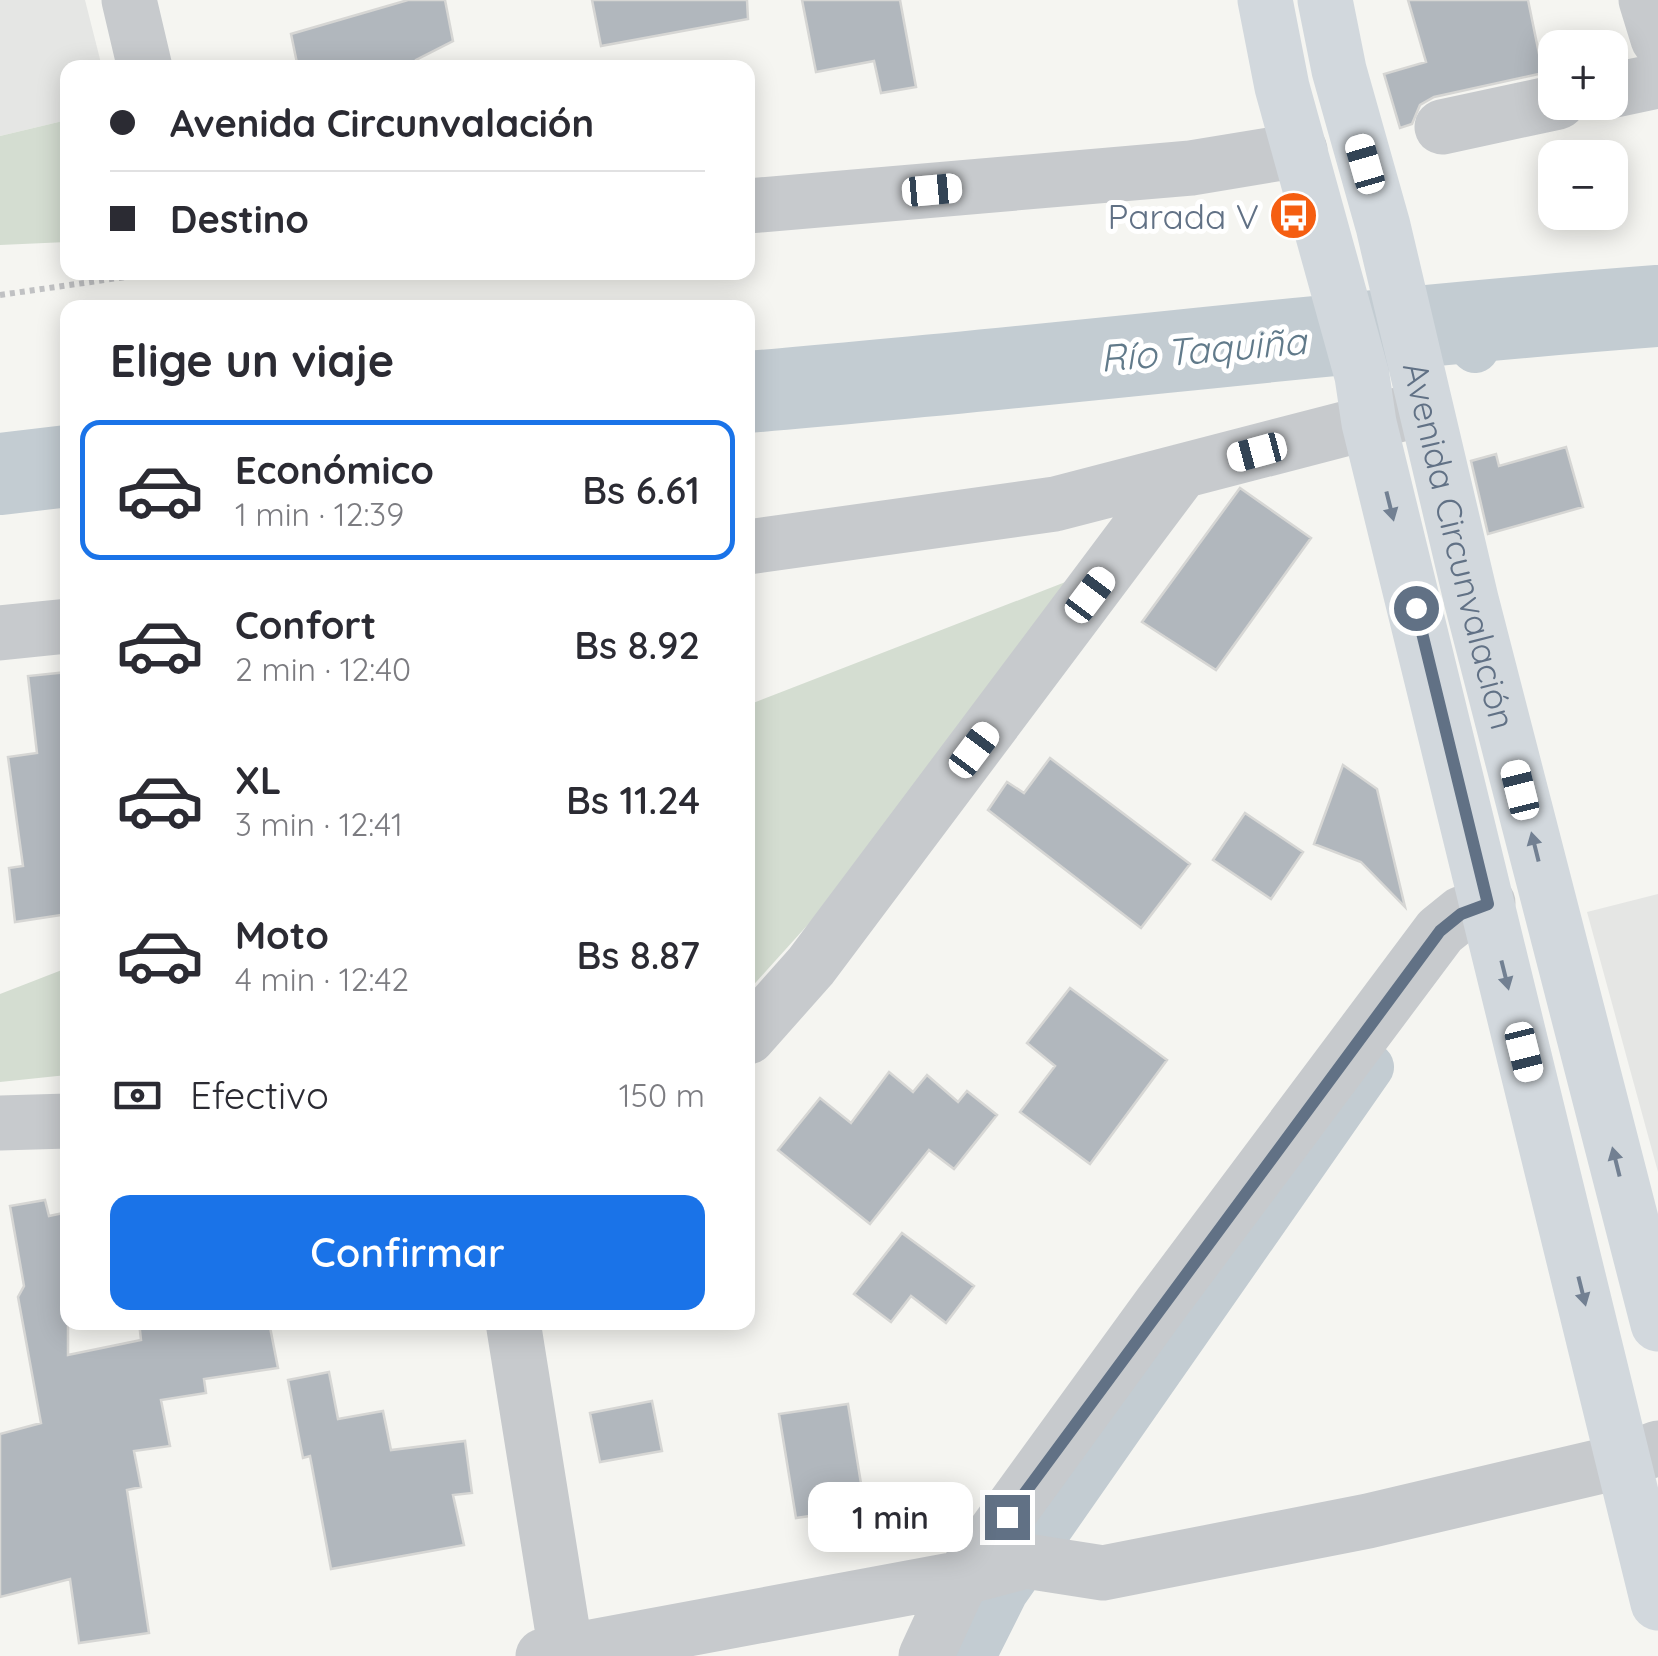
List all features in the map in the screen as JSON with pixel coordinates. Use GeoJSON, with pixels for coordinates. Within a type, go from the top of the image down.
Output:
{"type":"FeatureCollection","features":[{"type":"Feature","properties":{"kind":"main road","name":"Avenida Circunvalación"},"geometry":{"type":"LineString","coordinates":[[1265,0],[1282,86],[1366,399],[1488,904],[1640,1454],[1658,1603]]}},
{"type":"Feature","properties":{"kind":"main road","name":"Avenida Circunvalación"},"geometry":{"type":"LineString","coordinates":[[1325,0],[1471,599],[1658,1324]]}},
{"type":"Feature","properties":{"kind":"main road"},"geometry":{"type":"LineString","coordinates":[[1330,258],[1386,245]]}},
{"type":"Feature","properties":{"kind":"street"},"geometry":{"type":"LineString","coordinates":[[129,0],[143,60]]}},
{"type":"Feature","properties":{"kind":"street"},"geometry":{"type":"LineString","coordinates":[[1646,0],[1658,39]]}},
{"type":"Feature","properties":{"kind":"street"},"geometry":{"type":"LineString","coordinates":[[1628,88],[1658,81]]}},
{"type":"Feature","properties":{"kind":"street"},"geometry":{"type":"LineString","coordinates":[[1442,127],[1538,106]]}},
{"type":"Feature","properties":{"kind":"street"},"geometry":{"type":"LineString","coordinates":[[755,205],[1191,168],[1300,150]]}},
{"type":"Feature","properties":{"kind":"street"},"geometry":{"type":"LineString","coordinates":[[755,546],[1055,504],[1182,471],[1366,399],[1420,385]]}},
{"type":"Feature","properties":{"kind":"street"},"geometry":{"type":"LineString","coordinates":[[755,1028],[812,966],[1182,471]]}},
{"type":"Feature","properties":{"kind":"street"},"geometry":{"type":"LineString","coordinates":[[0,633],[60,627]]}},
{"type":"Feature","properties":{"kind":"street"},"geometry":{"type":"LineString","coordinates":[[926,1656],[962,1578],[1173,1288],[1440,931],[1461,914],[1488,904]]}},
{"type":"Feature","properties":{"kind":"street"},"geometry":{"type":"LineString","coordinates":[[0,1123],[60,1121]]}},
{"type":"Feature","properties":{"kind":"street"},"geometry":{"type":"LineString","coordinates":[[514,1330],[554,1654],[962,1578],[1026,1561],[1103,1573],[1368,1521],[1640,1454]]}},
{"type":"Feature","properties":{"kind":"path"},"geometry":{"type":"LineString","coordinates":[[0,295],[104,280]]}},
{"type":"Feature","properties":{"kind":"shaded area"},"geometry":{"type":"Polygon","coordinates":[[[0,0],[85,0],[100,60],[60,60],[60,122],[0,136],[0,0]]]}},
{"type":"Feature","properties":{"kind":"shaded area"},"geometry":{"type":"Polygon","coordinates":[[[60,122],[60,242],[0,245],[0,136],[60,122]]]}},
{"type":"Feature","properties":{"kind":"shaded area"},"geometry":{"type":"Polygon","coordinates":[[[1086,574],[831,899],[755,983],[755,702],[1086,574]]]}},
{"type":"Feature","properties":{"kind":"shaded area"},"geometry":{"type":"Polygon","coordinates":[[[1658,894],[1658,1172],[1587,912],[1658,894]]]}},
{"type":"Feature","properties":{"kind":"shaded area"},"geometry":{"type":"Polygon","coordinates":[[[60,971],[60,1076],[0,1082],[0,994],[60,971]]]}},
{"type":"Feature","properties":{"kind":"building"},"geometry":{"type":"Polygon","coordinates":[[[408,0],[445,0],[453,41],[416,60],[296,60],[291,34],[408,0]]]}},
{"type":"Feature","properties":{"kind":"building"},"geometry":{"type":"Polygon","coordinates":[[[592,0],[747,0],[748,19],[601,46],[592,0]]]}},
{"type":"Feature","properties":{"kind":"building"},"geometry":{"type":"Polygon","coordinates":[[[802,0],[900,0],[916,87],[881,93],[874,61],[816,72],[802,0]]]}},
{"type":"Feature","properties":{"kind":"building"},"geometry":{"type":"Polygon","coordinates":[[[1408,0],[1528,0],[1538,49],[1538,74],[1434,97],[1420,105],[1412,124],[1400,128],[1384,74],[1426,62],[1408,0]]]}},
{"type":"Feature","properties":{"kind":"building"},"geometry":{"type":"Polygon","coordinates":[[[1566,447],[1583,507],[1488,534],[1471,461],[1496,454],[1499,466],[1566,447]]]}},
{"type":"Feature","properties":{"kind":"building"},"geometry":{"type":"Polygon","coordinates":[[[1240,488],[1311,538],[1216,670],[1142,622],[1240,488]]]}},
{"type":"Feature","properties":{"kind":"building"},"geometry":{"type":"Polygon","coordinates":[[[60,673],[60,915],[15,922],[9,868],[23,866],[8,757],[37,753],[28,676],[60,673]]]}},
{"type":"Feature","properties":{"kind":"building"},"geometry":{"type":"Polygon","coordinates":[[[1050,758],[1190,864],[1141,928],[988,810],[1007,782],[1024,793],[1050,758]]]}},
{"type":"Feature","properties":{"kind":"building"},"geometry":{"type":"Polygon","coordinates":[[[1343,765],[1377,789],[1405,907],[1361,862],[1314,844],[1343,765]]]}},
{"type":"Feature","properties":{"kind":"building"},"geometry":{"type":"Polygon","coordinates":[[[1245,813],[1303,852],[1271,899],[1213,860],[1245,813]]]}},
{"type":"Feature","properties":{"kind":"building"},"geometry":{"type":"Polygon","coordinates":[[[1070,988],[1167,1060],[1090,1164],[1020,1112],[1055,1066],[1027,1043],[1070,988]]]}},
{"type":"Feature","properties":{"kind":"building"},"geometry":{"type":"Polygon","coordinates":[[[889,1072],[913,1092],[927,1075],[958,1102],[967,1091],[997,1115],[954,1169],[929,1150],[870,1224],[778,1150],[820,1098],[851,1123],[889,1072]]]}},
{"type":"Feature","properties":{"kind":"building"},"geometry":{"type":"Polygon","coordinates":[[[45,1200],[49,1216],[60,1214],[60,1330],[68,1330],[68,1355],[141,1340],[140,1330],[271,1330],[278,1368],[204,1379],[206,1393],[161,1400],[170,1446],[134,1451],[141,1487],[127,1490],[149,1633],[79,1643],[70,1579],[0,1597],[0,1434],[41,1423],[18,1297],[24,1286],[10,1206],[45,1200]]]}},
{"type":"Feature","properties":{"kind":"building"},"geometry":{"type":"Polygon","coordinates":[[[902,1233],[974,1286],[946,1323],[911,1296],[891,1322],[854,1294],[902,1233]]]}},
{"type":"Feature","properties":{"kind":"building"},"geometry":{"type":"Polygon","coordinates":[[[329,1372],[338,1419],[383,1411],[391,1450],[465,1441],[472,1493],[453,1495],[464,1545],[331,1569],[310,1456],[303,1458],[288,1380],[329,1372]]]}},
{"type":"Feature","properties":{"kind":"building"},"geometry":{"type":"Polygon","coordinates":[[[652,1401],[662,1451],[600,1462],[590,1413],[652,1401]]]}},
{"type":"Feature","properties":{"kind":"building"},"geometry":{"type":"Polygon","coordinates":[[[848,1404],[865,1508],[796,1518],[779,1414],[848,1404]]]}},
{"type":"Feature","properties":{"kind":"waterway","name":"Río Taquiña"},"geometry":{"type":"LineString","coordinates":[[755,391],[1658,306]]}},
{"type":"Feature","properties":{"kind":"waterway"},"geometry":{"type":"LineString","coordinates":[[1473,320],[1475,349]]}},
{"type":"Feature","properties":{"kind":"waterway","name":"Río Taquiña"},"geometry":{"type":"LineString","coordinates":[[0,474],[60,467]]}},
{"type":"Feature","properties":{"kind":"waterway"},"geometry":{"type":"LineString","coordinates":[[972,1656],[1004,1592],[1370,1067]]}},
{"type":"Feature","properties":{"kind":"place","name":"Parada V"},"geometry":{"type":"Point","coordinates":[1294,216]}},
{"type":"Feature","properties":{"kind":"route"},"geometry":{"type":"LineString","coordinates":[[1007,1517],[1440,931],[1461,914],[1488,904],[1416,608]]}}]}
